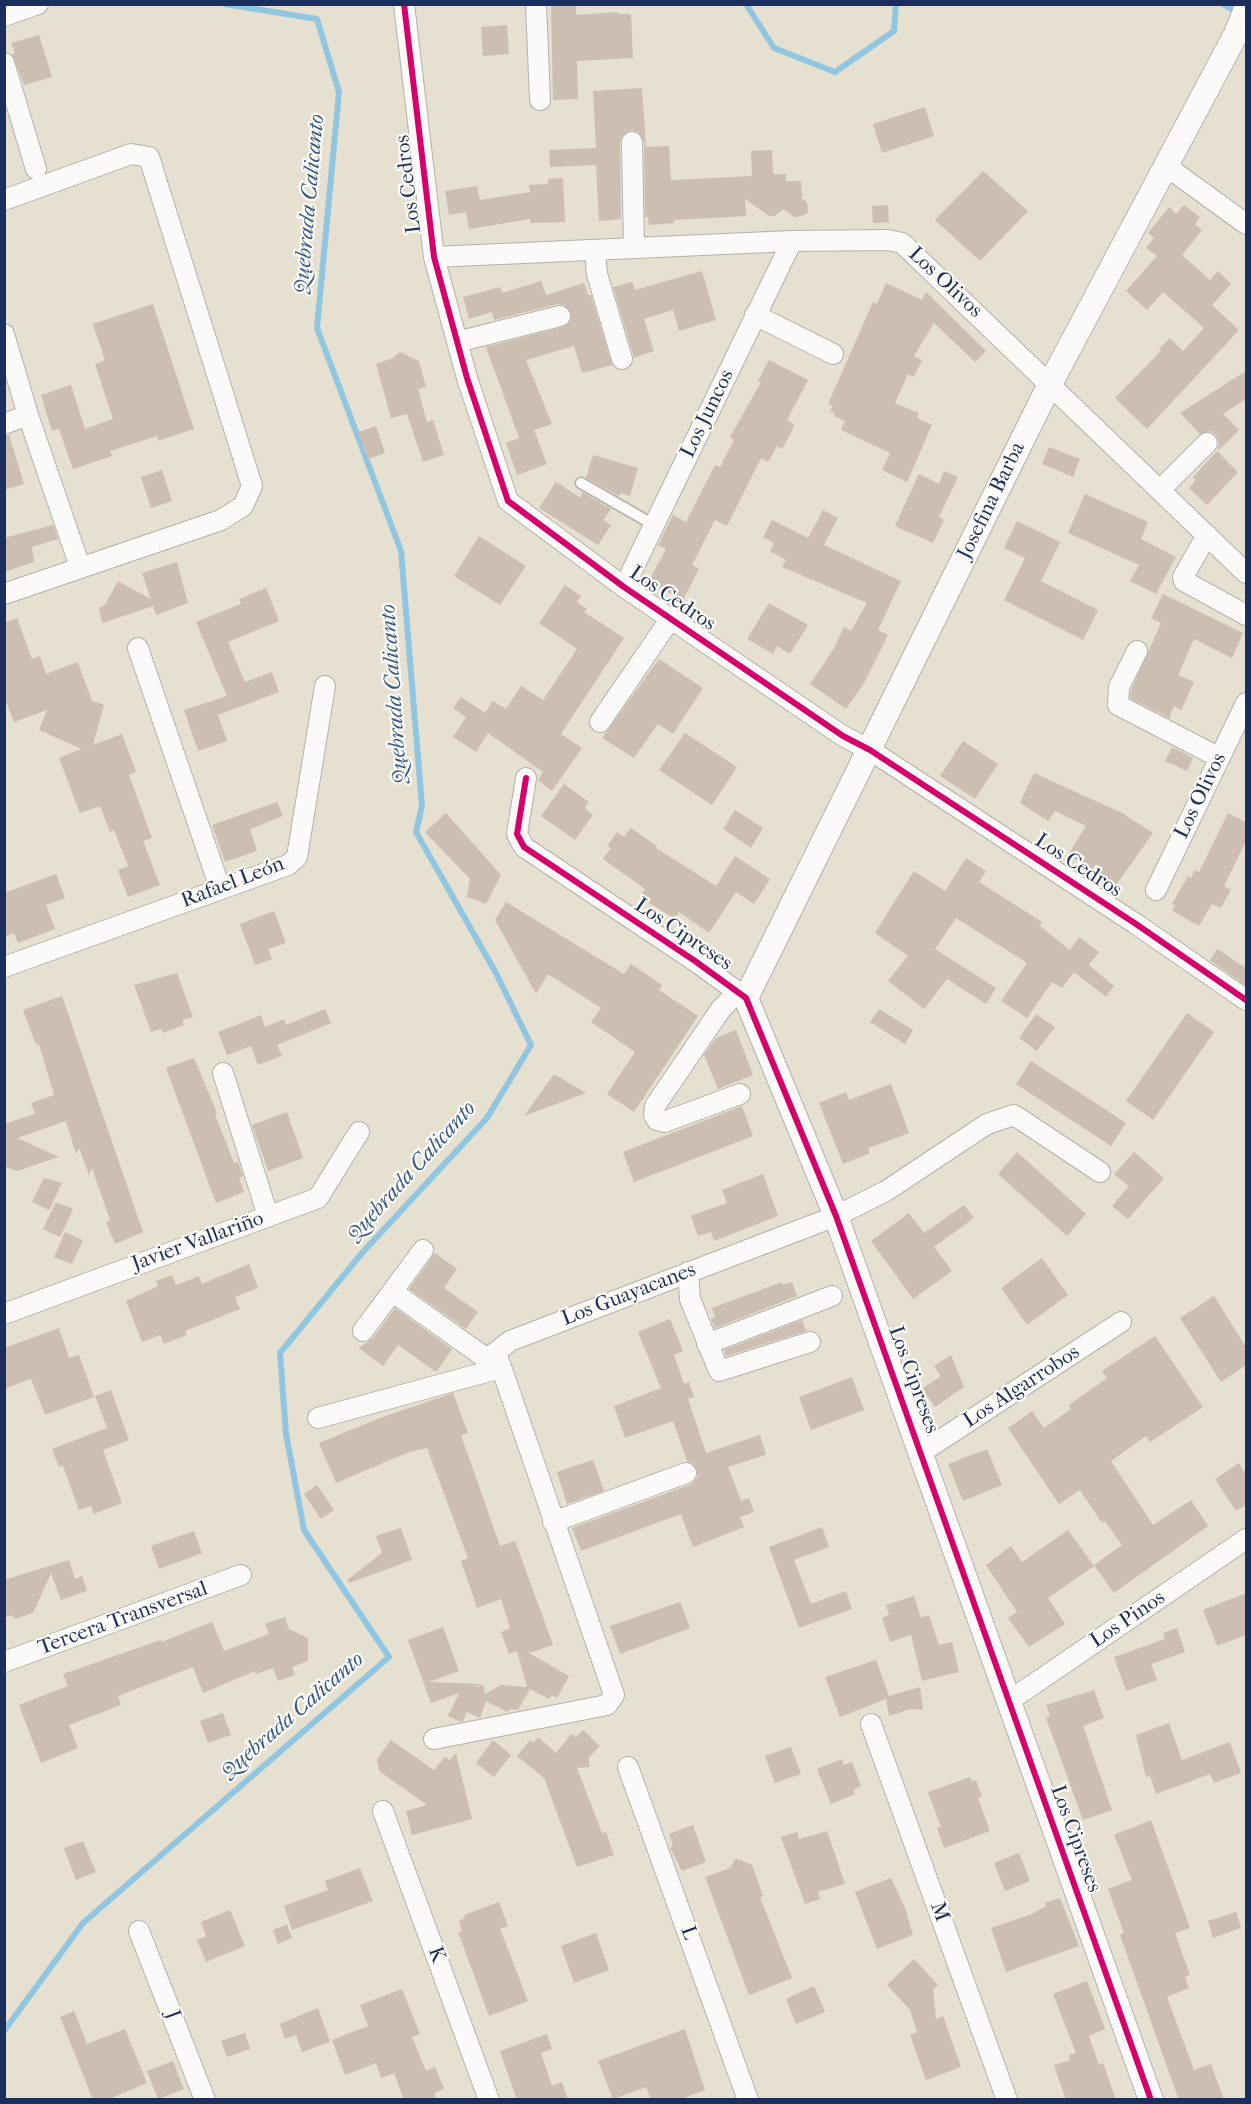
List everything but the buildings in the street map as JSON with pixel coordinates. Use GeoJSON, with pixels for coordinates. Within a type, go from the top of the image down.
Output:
{"type":"FeatureCollection","features":[{"type":"Feature","properties":{"kind":"street"},"geometry":{"type":"LineString","coordinates":[[4,16],[38,4]]}},
{"type":"Feature","properties":{"kind":"street","name":"Los Cedros"},"geometry":{"type":"LineString","coordinates":[[404,4],[434,256],[457,342],[507,499],[624,587],[843,736],[870,750],[1136,924],[1246,1000]]}},
{"type":"Feature","properties":{"kind":"street"},"geometry":{"type":"LineString","coordinates":[[536,4],[540,100]]}},
{"type":"Feature","properties":{"kind":"street","name":"Josefina Barba"},"geometry":{"type":"LineString","coordinates":[[742,995],[870,750],[1050,384],[1235,36],[1246,9]]}},
{"type":"Feature","properties":{"kind":"street"},"geometry":{"type":"LineString","coordinates":[[4,63],[36,168]]}},
{"type":"Feature","properties":{"kind":"street"},"geometry":{"type":"LineString","coordinates":[[632,142],[634,248]]}},
{"type":"Feature","properties":{"kind":"street"},"geometry":{"type":"LineString","coordinates":[[4,200],[131,154],[149,157],[252,486],[243,506],[221,520],[4,594]]}},
{"type":"Feature","properties":{"kind":"street"},"geometry":{"type":"LineString","coordinates":[[1166,166],[1246,224]]}},
{"type":"Feature","properties":{"kind":"street","name":"Los Olivos"},"geometry":{"type":"LineString","coordinates":[[434,256],[792,241],[888,240],[903,243],[1246,573]]}},
{"type":"Feature","properties":{"kind":"street","name":"Los Juncos"},"geometry":{"type":"LineString","coordinates":[[624,587],[792,241]]}},
{"type":"Feature","properties":{"kind":"street"},"geometry":{"type":"LineString","coordinates":[[595,250],[597,274],[622,359]]}},
{"type":"Feature","properties":{"kind":"street"},"geometry":{"type":"LineString","coordinates":[[755,315],[833,354]]}},
{"type":"Feature","properties":{"kind":"street"},"geometry":{"type":"LineString","coordinates":[[457,342],[560,316]]}},
{"type":"Feature","properties":{"kind":"street"},"geometry":{"type":"LineString","coordinates":[[4,334],[28,416],[80,567]]}},
{"type":"Feature","properties":{"kind":"street"},"geometry":{"type":"LineString","coordinates":[[4,424],[28,416]]}},
{"type":"Feature","properties":{"kind":"street"},"geometry":{"type":"LineString","coordinates":[[1160,490],[1207,443]]}},
{"type":"Feature","properties":{"kind":"street"},"geometry":{"type":"LineString","coordinates":[[1208,536],[1184,577],[1184,581],[1246,615]]}},
{"type":"Feature","properties":{"kind":"street"},"geometry":{"type":"LineString","coordinates":[[600,723],[671,618]]}},
{"type":"Feature","properties":{"kind":"street"},"geometry":{"type":"LineString","coordinates":[[138,648],[220,888]]}},
{"type":"Feature","properties":{"kind":"street"},"geometry":{"type":"LineString","coordinates":[[1137,651],[1119,687],[1118,705],[1220,758]]}},
{"type":"Feature","properties":{"kind":"street","name":"Rafael León"},"geometry":{"type":"LineString","coordinates":[[4,967],[220,888],[288,866],[297,857],[325,686]]}},
{"type":"Feature","properties":{"kind":"street","name":"Los Olivos"},"geometry":{"type":"LineString","coordinates":[[1156,890],[1246,705]]}},
{"type":"Feature","properties":{"kind":"street","name":"Los Cipreses"},"geometry":{"type":"LineString","coordinates":[[526,778],[517,834],[524,847],[742,995],[836,1216],[1151,2100]]}},
{"type":"Feature","properties":{"kind":"street"},"geometry":{"type":"LineString","coordinates":[[740,1094],[664,1122],[657,1120],[654,1115],[655,1106],[721,1009],[742,995]]}},
{"type":"Feature","properties":{"kind":"street"},"geometry":{"type":"LineString","coordinates":[[223,1073],[268,1216]]}},
{"type":"Feature","properties":{"kind":"street","name":"Los Guayacanes"},"geometry":{"type":"LineString","coordinates":[[494,1364],[510,1341],[836,1216],[886,1191],[987,1124],[1014,1115],[1100,1172]]}},
{"type":"Feature","properties":{"kind":"street","name":"Javier Vallariño"},"geometry":{"type":"LineString","coordinates":[[4,1314],[321,1195],[359,1132]]}},
{"type":"Feature","properties":{"kind":"street"},"geometry":{"type":"LineString","coordinates":[[363,1331],[423,1250]]}},
{"type":"Feature","properties":{"kind":"street"},"geometry":{"type":"LineString","coordinates":[[688,1272],[690,1299],[719,1371],[810,1342]]}},
{"type":"Feature","properties":{"kind":"street"},"geometry":{"type":"LineString","coordinates":[[393,1292],[494,1364],[553,1522],[613,1698],[607,1705],[434,1739]]}},
{"type":"Feature","properties":{"kind":"street"},"geometry":{"type":"LineString","coordinates":[[707,1344],[832,1296]]}},
{"type":"Feature","properties":{"kind":"street","name":"Los Algarrobos"},"geometry":{"type":"LineString","coordinates":[[922,1452],[1121,1322]]}},
{"type":"Feature","properties":{"kind":"street"},"geometry":{"type":"LineString","coordinates":[[318,1418],[494,1364]]}},
{"type":"Feature","properties":{"kind":"street"},"geometry":{"type":"LineString","coordinates":[[553,1522],[686,1473]]}},
{"type":"Feature","properties":{"kind":"street","name":"Los Pinos"},"geometry":{"type":"LineString","coordinates":[[1009,1701],[1246,1539]]}},
{"type":"Feature","properties":{"kind":"street","name":"Tercera Transversal"},"geometry":{"type":"LineString","coordinates":[[4,1662],[241,1575]]}},
{"type":"Feature","properties":{"kind":"street","name":"M"},"geometry":{"type":"LineString","coordinates":[[871,1724],[1007,2100]]}},
{"type":"Feature","properties":{"kind":"street","name":"L"},"geometry":{"type":"LineString","coordinates":[[628,1767],[748,2100]]}},
{"type":"Feature","properties":{"kind":"street","name":"K"},"geometry":{"type":"LineString","coordinates":[[383,1811],[489,2100]]}},
{"type":"Feature","properties":{"kind":"street","name":"J"},"geometry":{"type":"LineString","coordinates":[[139,1931],[205,2100]]}},
{"type":"Feature","properties":{"kind":"lane"},"geometry":{"type":"LineString","coordinates":[[581,483],[654,525]]}},
{"type":"Feature","properties":{"kind":"waterway","name":"Quebrada Calicanto"},"geometry":{"type":"LineString","coordinates":[[4,2031],[83,1923],[389,1657],[304,1530],[286,1434],[280,1353],[362,1253],[487,1118],[531,1045],[496,973],[416,832],[422,806],[401,551],[317,328],[339,92],[317,19],[225,4]]}},
{"type":"Feature","properties":{"kind":"waterway"},"geometry":{"type":"LineString","coordinates":[[746,4],[774,48],[835,72],[894,31],[896,4]]}},
{"type":"Feature","properties":{"kind":"waterway"},"geometry":{"type":"LineString","coordinates":[[1223,4],[1238,12]]}},
{"type":"Feature","properties":{"kind":"cycle path"},"geometry":{"type":"LineString","coordinates":[[404,4],[434,257],[467,378],[508,501],[624,587],[843,736],[870,750],[1136,924],[1246,1000]]}},
{"type":"Feature","properties":{"kind":"cycle path"},"geometry":{"type":"LineString","coordinates":[[526,778],[517,834],[524,847],[695,961],[746,998],[836,1216],[1151,2100]]}}]}
